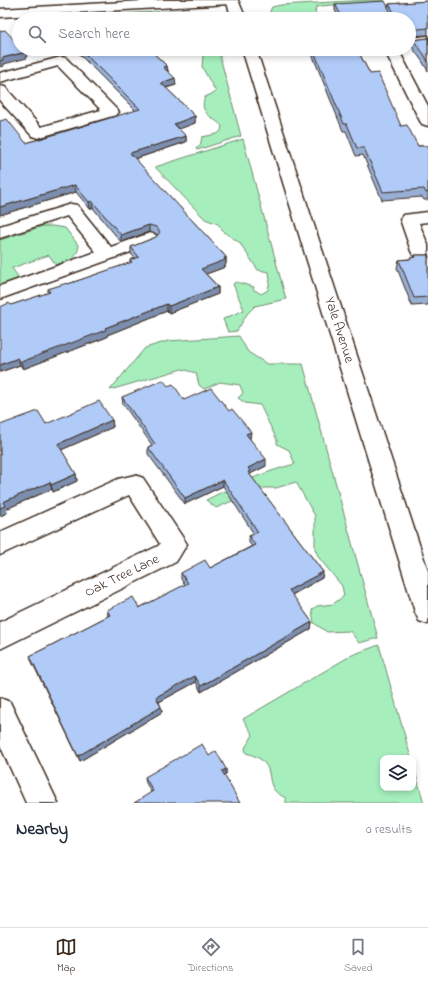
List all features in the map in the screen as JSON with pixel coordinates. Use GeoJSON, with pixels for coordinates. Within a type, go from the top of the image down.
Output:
{"type":"FeatureCollection","features":[{"type":"Feature","properties":{"kind":"street"},"geometry":{"type":"LineString","coordinates":[[0,2],[33,0]]}},
{"type":"Feature","properties":{"kind":"street"},"geometry":{"type":"LineString","coordinates":[[18,12],[231,0],[236,12]]}},
{"type":"Feature","properties":{"kind":"street"},"geometry":{"type":"LineString","coordinates":[[0,13],[12,12]]}},
{"type":"Feature","properties":{"kind":"street"},"geometry":{"type":"LineString","coordinates":[[416,41],[428,40]]}},
{"type":"Feature","properties":{"kind":"street","name":"Yale Avenue"},"geometry":{"type":"LineString","coordinates":[[251,56],[428,612]]}},
{"type":"Feature","properties":{"kind":"street"},"geometry":{"type":"LineString","coordinates":[[395,56],[428,121]]}},
{"type":"Feature","properties":{"kind":"street"},"geometry":{"type":"LineString","coordinates":[[0,78],[61,61],[111,112],[38,133],[1,95]]}},
{"type":"Feature","properties":{"kind":"street"},"geometry":{"type":"LineString","coordinates":[[0,232],[71,209],[108,255]]}},
{"type":"Feature","properties":{"kind":"street"},"geometry":{"type":"LineString","coordinates":[[428,217],[409,219],[420,251],[428,251]]}},
{"type":"Feature","properties":{"kind":"street"},"geometry":{"type":"LineString","coordinates":[[0,293],[150,239]]}},
{"type":"Feature","properties":{"kind":"street","name":"Oak Tree Lane"},"geometry":{"type":"LineString","coordinates":[[0,544],[126,486],[135,485],[174,544],[167,554],[0,636]]}},
{"type":"Feature","properties":{"kind":"street"},"geometry":{"type":"LineString","coordinates":[[0,712],[42,803]]}},
{"type":"Feature","properties":{"kind":"green space"},"geometry":{"type":"Polygon","coordinates":[[[368,0],[385,1],[320,6],[316,7],[315,12],[270,12],[272,7],[281,5],[368,0]]]}},
{"type":"Feature","properties":{"kind":"green space"},"geometry":{"type":"Polygon","coordinates":[[[189,10],[195,12],[153,12],[189,10]]]}},
{"type":"Feature","properties":{"kind":"green space"},"geometry":{"type":"Polygon","coordinates":[[[203,56],[220,56],[241,136],[197,150],[196,147],[200,146],[202,137],[217,134],[221,131],[222,126],[205,111],[203,107],[205,97],[216,92],[202,67],[203,56]]]}},
{"type":"Feature","properties":{"kind":"green space"},"geometry":{"type":"Polygon","coordinates":[[[243,139],[286,299],[255,306],[247,314],[237,331],[228,332],[223,319],[244,310],[233,284],[236,282],[254,287],[253,289],[261,294],[268,290],[270,279],[269,272],[258,270],[239,242],[225,233],[218,224],[205,219],[155,167],[243,139]]]}},
{"type":"Feature","properties":{"kind":"green space"},"geometry":{"type":"Polygon","coordinates":[[[43,226],[65,228],[79,246],[74,257],[68,262],[56,265],[49,255],[12,268],[19,278],[0,286],[0,240],[43,226]]]}},
{"type":"Feature","properties":{"kind":"green space"},"geometry":{"type":"Polygon","coordinates":[[[239,336],[248,352],[267,364],[303,364],[378,638],[359,643],[350,631],[327,632],[314,623],[312,610],[317,606],[333,604],[344,596],[342,586],[319,558],[315,549],[315,516],[296,482],[276,488],[262,488],[216,508],[206,500],[250,479],[295,464],[289,450],[277,444],[277,440],[260,405],[245,403],[238,398],[243,393],[240,385],[220,382],[204,389],[199,385],[196,373],[182,369],[110,390],[145,348],[168,341],[239,336]]]}},
{"type":"Feature","properties":{"kind":"green space"},"geometry":{"type":"Polygon","coordinates":[[[379,645],[410,755],[380,755],[380,791],[416,791],[416,775],[424,803],[286,803],[286,798],[274,790],[268,769],[264,762],[258,757],[246,753],[245,748],[253,735],[243,719],[352,655],[379,645]]]}},
{"type":"Feature","properties":{"kind":"building"},"geometry":{"type":"Polygon","coordinates":[[[385,1],[390,12],[339,12],[335,4],[385,1]]]}},
{"type":"Feature","properties":{"kind":"building"},"geometry":{"type":"Polygon","coordinates":[[[428,1],[428,28],[416,29],[416,12],[394,12],[389,4],[428,1]]]}},
{"type":"Feature","properties":{"kind":"building"},"geometry":{"type":"Polygon","coordinates":[[[5,30],[12,38],[12,56],[2,58],[3,60],[0,61],[0,31],[5,30]]]}},
{"type":"Feature","properties":{"kind":"building"},"geometry":{"type":"Polygon","coordinates":[[[428,38],[428,62],[416,44],[416,40],[428,38]]]}},
{"type":"Feature","properties":{"kind":"building"},"geometry":{"type":"Polygon","coordinates":[[[87,56],[156,56],[167,66],[163,67],[175,78],[161,83],[195,116],[174,124],[186,136],[130,153],[226,257],[224,258],[225,260],[201,269],[218,287],[169,306],[167,304],[105,328],[106,330],[21,362],[18,358],[0,365],[0,307],[9,303],[11,305],[50,292],[48,289],[67,283],[68,284],[132,262],[130,260],[139,257],[131,247],[156,237],[160,232],[156,227],[149,225],[121,235],[92,201],[89,202],[75,185],[0,207],[0,121],[7,119],[26,143],[140,109],[87,56]]]}},
{"type":"Feature","properties":{"kind":"building"},"geometry":{"type":"Polygon","coordinates":[[[316,56],[361,56],[370,74],[378,73],[401,126],[407,125],[418,146],[428,146],[428,192],[426,193],[424,189],[383,192],[364,148],[357,148],[347,124],[344,124],[316,56]]]}},
{"type":"Feature","properties":{"kind":"building"},"geometry":{"type":"Polygon","coordinates":[[[415,255],[428,255],[428,297],[414,298],[399,260],[410,259],[416,257],[415,255]]]}},
{"type":"Feature","properties":{"kind":"building"},"geometry":{"type":"Polygon","coordinates":[[[163,380],[168,386],[173,384],[184,400],[211,388],[229,411],[232,409],[251,432],[246,434],[266,459],[248,468],[250,471],[248,472],[323,572],[289,590],[312,622],[201,686],[195,676],[156,697],[161,707],[78,756],[30,656],[110,615],[107,610],[133,597],[139,608],[188,583],[181,573],[205,560],[210,568],[255,545],[249,536],[258,532],[223,480],[185,498],[148,447],[155,444],[122,397],[163,380]]]}},
{"type":"Feature","properties":{"kind":"building"},"geometry":{"type":"Polygon","coordinates":[[[99,401],[112,420],[58,444],[76,474],[51,485],[50,482],[3,502],[5,506],[0,508],[0,425],[38,411],[46,424],[99,401]]]}},
{"type":"Feature","properties":{"kind":"building"},"geometry":{"type":"Polygon","coordinates":[[[202,744],[209,756],[216,751],[226,769],[222,771],[240,803],[134,803],[153,791],[145,777],[202,744]]]}}]}
